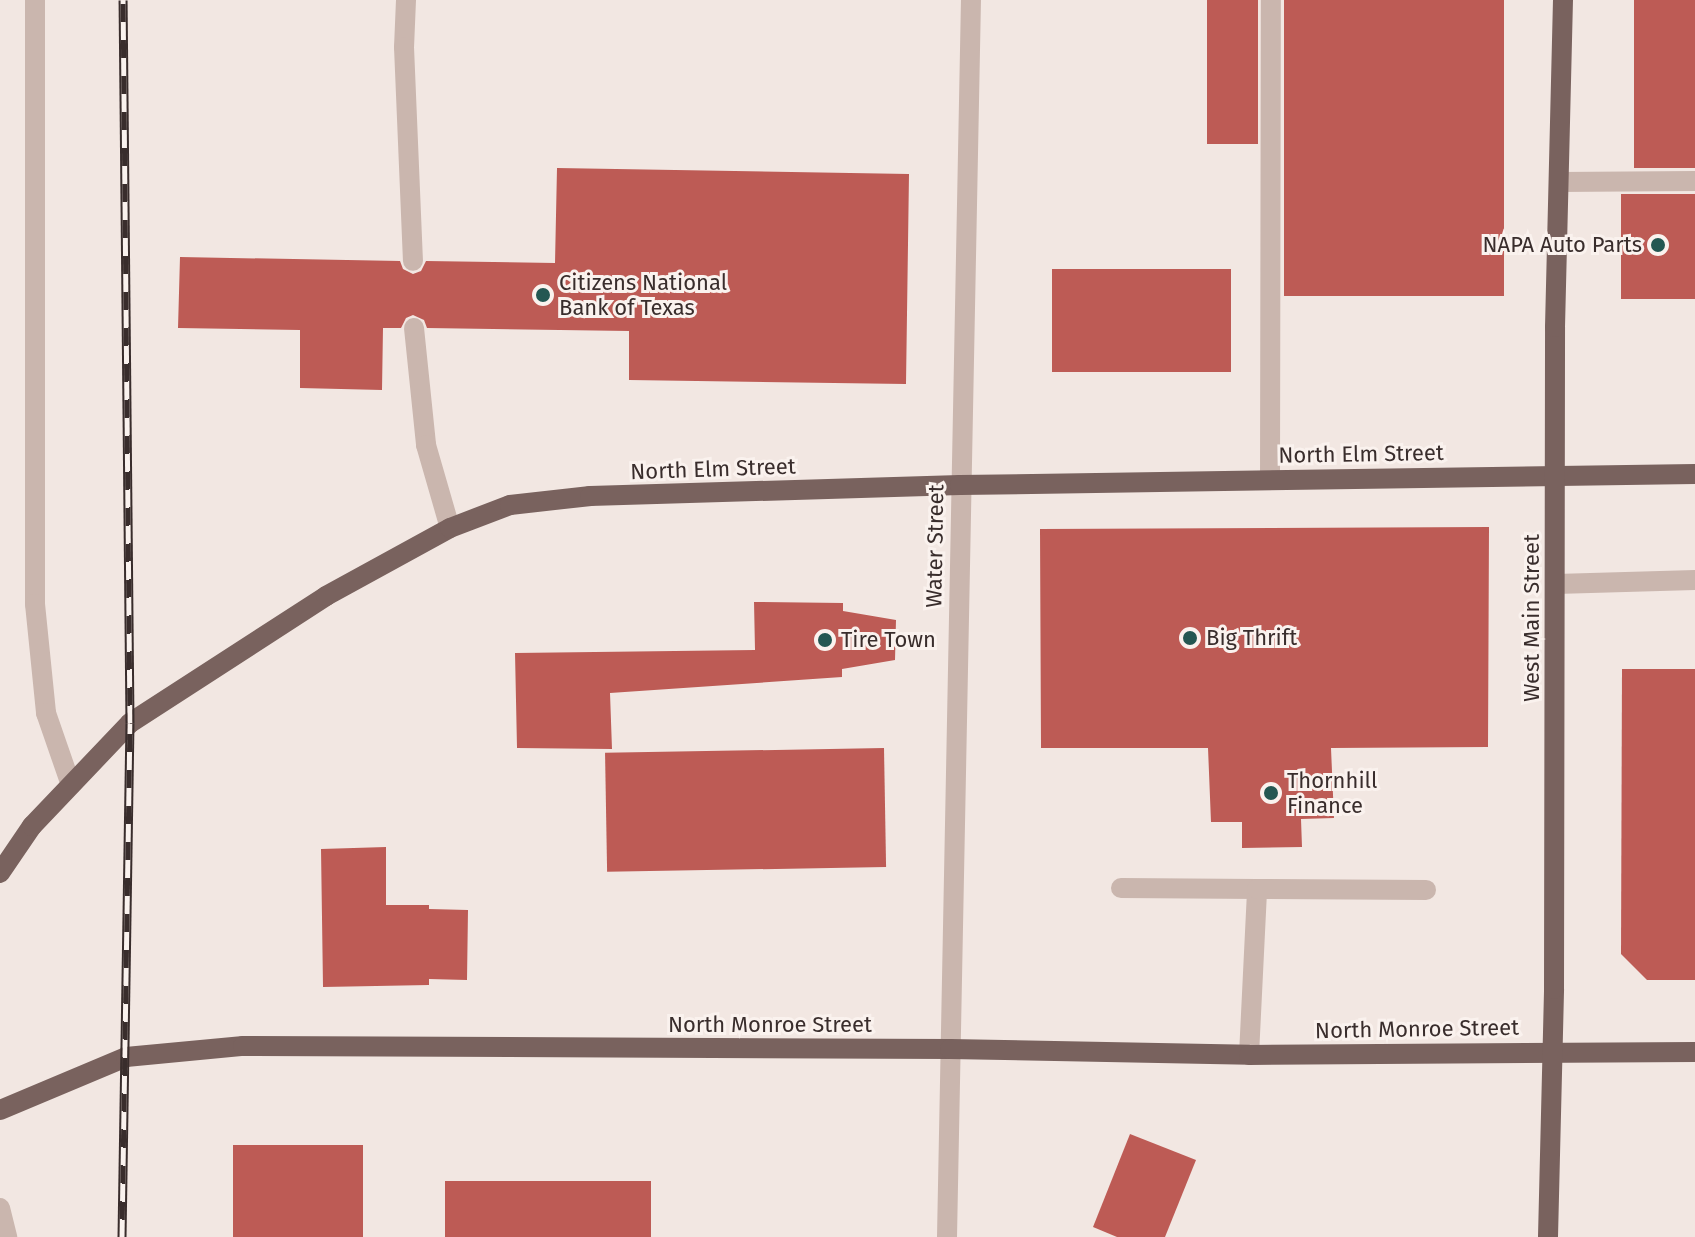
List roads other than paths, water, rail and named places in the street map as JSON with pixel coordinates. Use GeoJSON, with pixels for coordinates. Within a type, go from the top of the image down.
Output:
{"type":"FeatureCollection","features":[{"type":"Feature","properties":{"kind":"main road","name":"West Main Street"},"geometry":{"type":"LineString","coordinates":[[1548,1237],[1563,0]]}},
{"type":"Feature","properties":{"kind":"main road","name":"North Elm Street"},"geometry":{"type":"LineString","coordinates":[[0,873],[32,826],[130,723],[326,596],[450,528],[510,505],[590,496],[960,485],[1695,474]]}},
{"type":"Feature","properties":{"kind":"main road","name":"North Monroe Street"},"geometry":{"type":"LineString","coordinates":[[0,1110],[126,1057],[243,1046],[950,1049],[1249,1055],[1695,1052]]}},
{"type":"Feature","properties":{"kind":"street"},"geometry":{"type":"LineString","coordinates":[[35,0],[35,604],[46,713],[71,785]]}},
{"type":"Feature","properties":{"kind":"street"},"geometry":{"type":"LineString","coordinates":[[406,0],[404,47],[413,261]]}},
{"type":"Feature","properties":{"kind":"street","name":"Water Street"},"geometry":{"type":"LineString","coordinates":[[947,1237],[953,1091],[950,1049],[971,0]]}},
{"type":"Feature","properties":{"kind":"street"},"geometry":{"type":"LineString","coordinates":[[1270,480],[1271,0]]}},
{"type":"Feature","properties":{"kind":"street"},"geometry":{"type":"LineString","coordinates":[[1559,182],[1695,181]]}},
{"type":"Feature","properties":{"kind":"street"},"geometry":{"type":"LineString","coordinates":[[414,328],[426,445],[450,528]]}},
{"type":"Feature","properties":{"kind":"street"},"geometry":{"type":"LineString","coordinates":[[1556,584],[1695,580]]}},
{"type":"Feature","properties":{"kind":"street"},"geometry":{"type":"LineString","coordinates":[[1121,888],[1426,890]]}},
{"type":"Feature","properties":{"kind":"street"},"geometry":{"type":"LineString","coordinates":[[1249,1055],[1257,889]]}},
{"type":"Feature","properties":{"kind":"street"},"geometry":{"type":"LineString","coordinates":[[0,1208],[7,1237]]}},
{"type":"Feature","properties":{"kind":"railway"},"geometry":{"type":"LineString","coordinates":[[122,1237],[130,723],[123,0]]}},
{"type":"Feature","properties":{"kind":"place","name":"NAPA Auto Parts"},"geometry":{"type":"Point","coordinates":[1658,245]}},
{"type":"Feature","properties":{"kind":"place","name":"Citizens National Bank of Texas"},"geometry":{"type":"Point","coordinates":[543,295]}},
{"type":"Feature","properties":{"kind":"place","name":"Big Thrift"},"geometry":{"type":"Point","coordinates":[1190,638]}},
{"type":"Feature","properties":{"kind":"place","name":"Tire Town"},"geometry":{"type":"Point","coordinates":[825,640]}},
{"type":"Feature","properties":{"kind":"place","name":"Thornhill Finance"},"geometry":{"type":"Point","coordinates":[1271,793]}}]}
